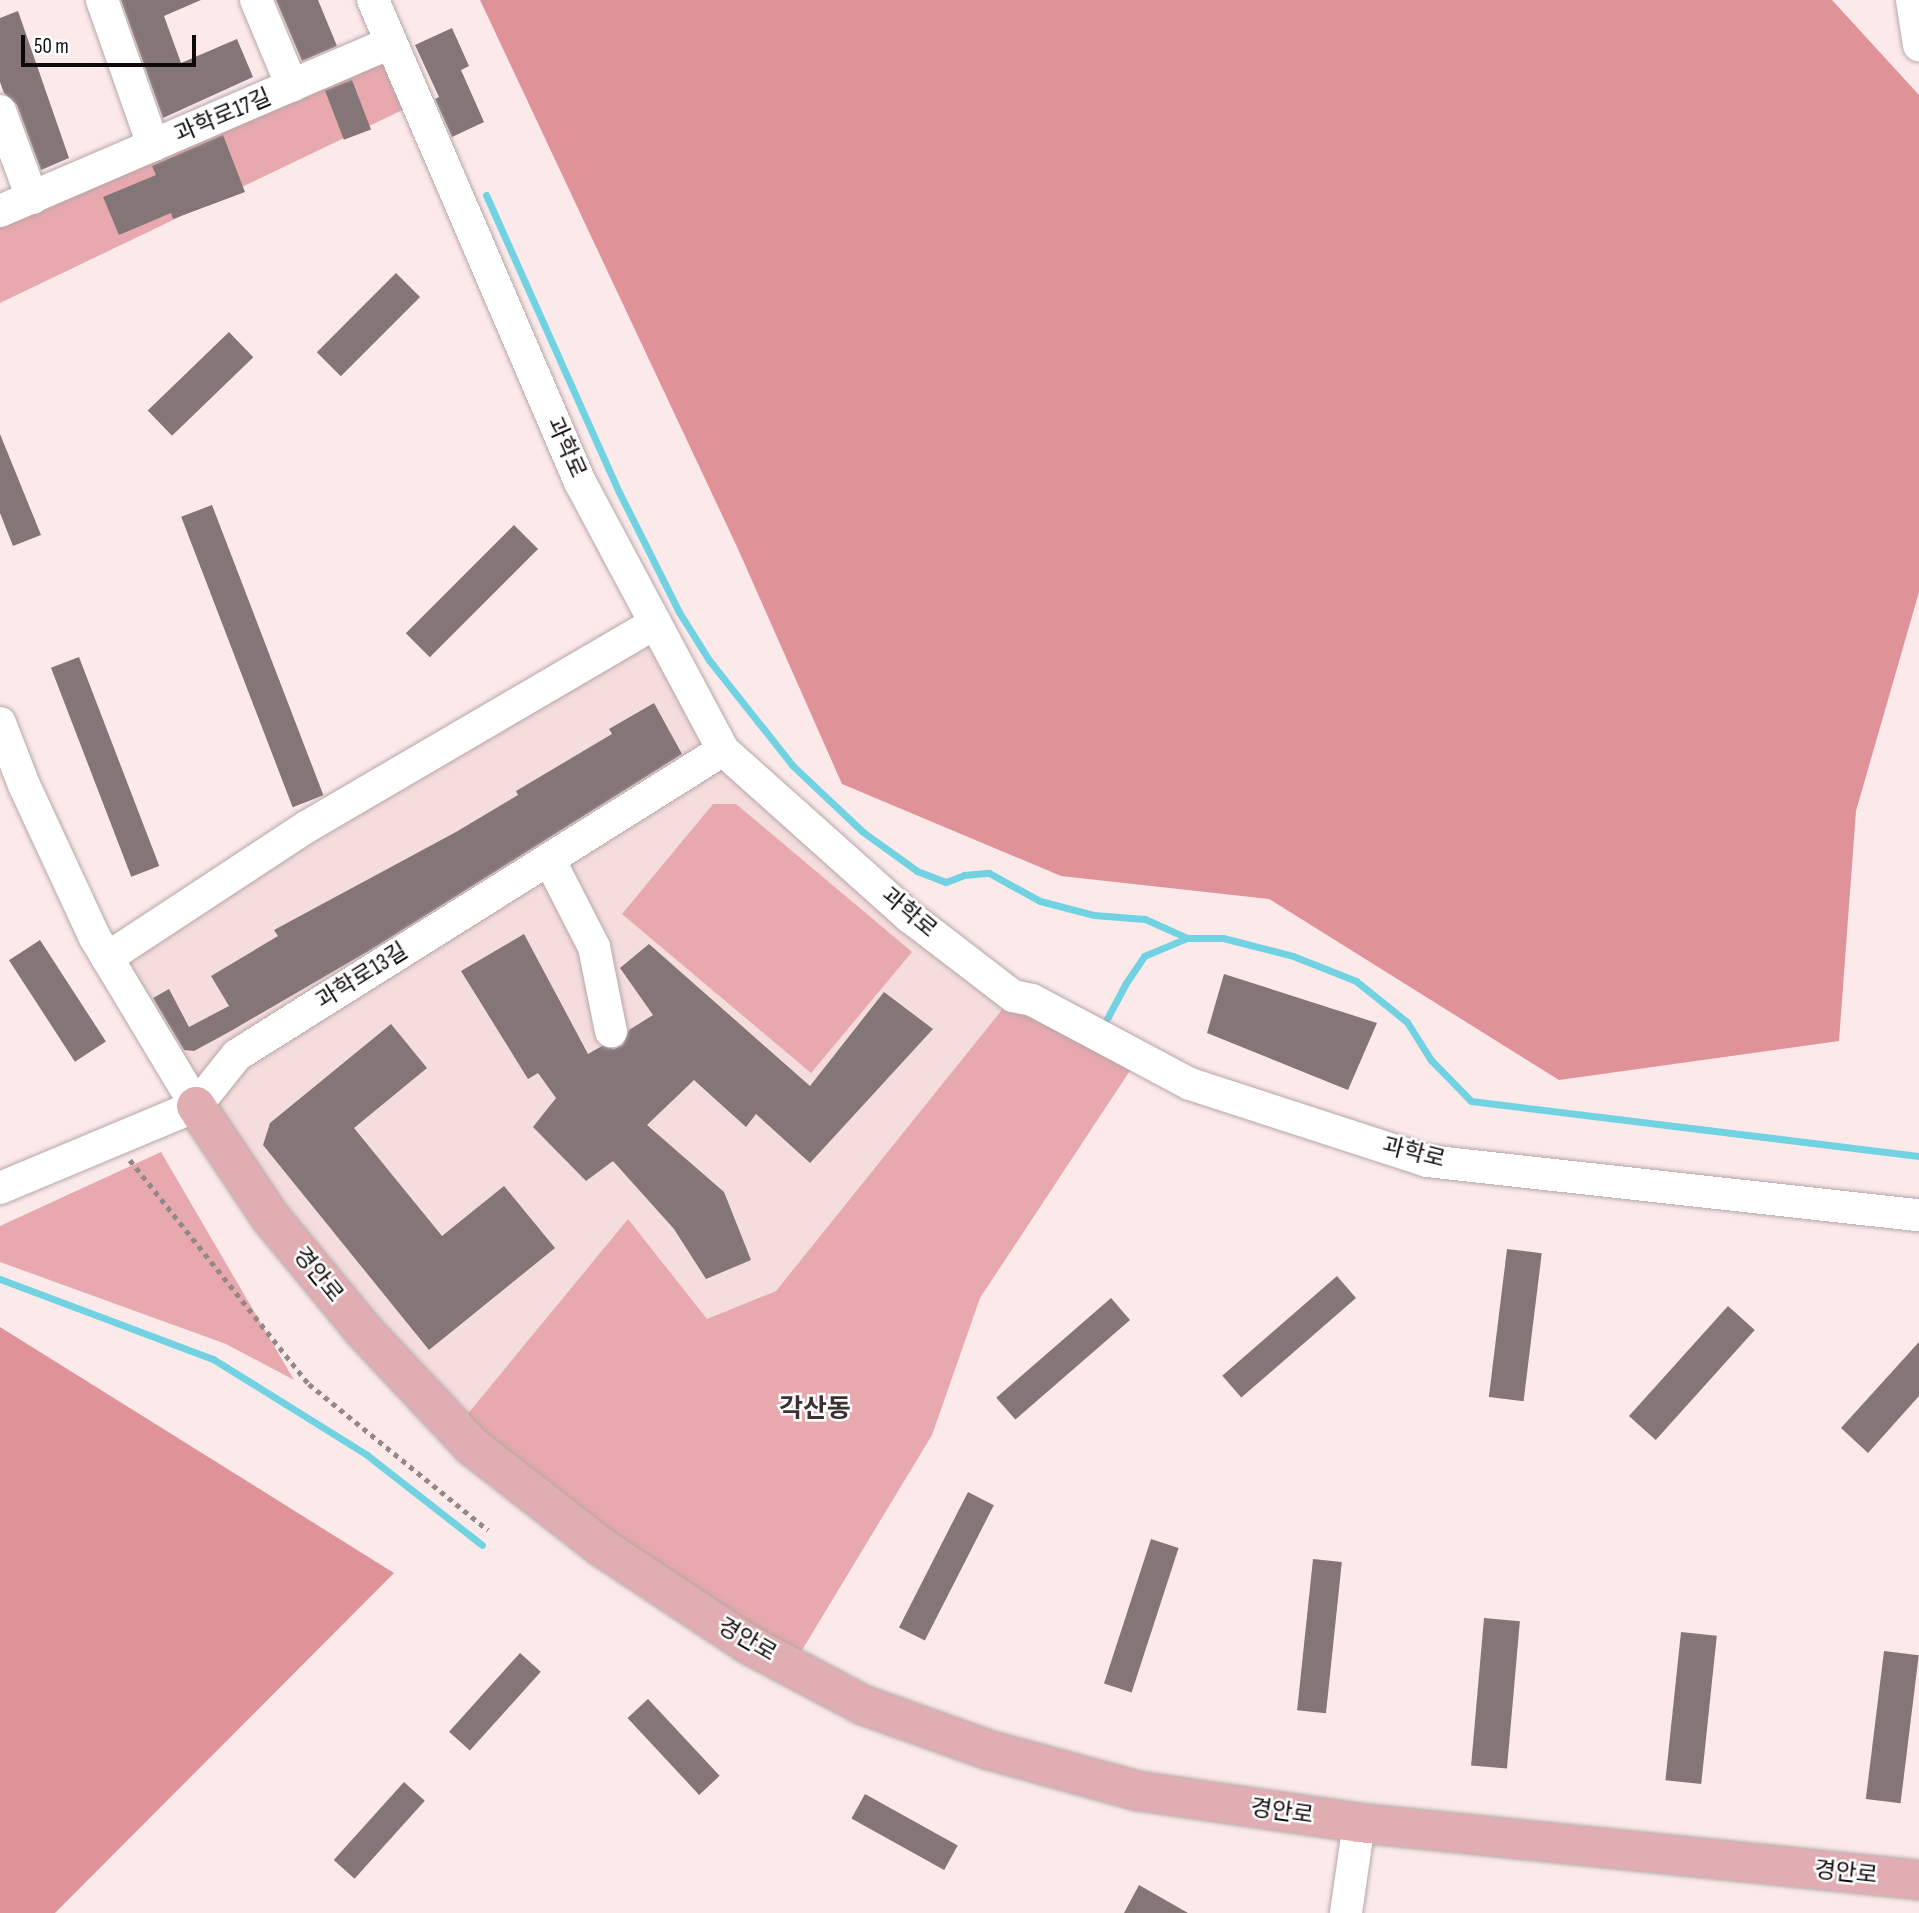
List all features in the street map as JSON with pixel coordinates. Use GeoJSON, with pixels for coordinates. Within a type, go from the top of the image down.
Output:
{"type":"FeatureCollection","features":[{"type":"Feature","properties":{"kind":"main road","name":"경안로"},"geometry":{"type":"LineString","coordinates":[[196,1106],[270,1217],[363,1330],[473,1447],[600,1546],[748,1644],[863,1705],[989,1750],[1138,1791],[1359,1823],[1919,1880]]}},
{"type":"Feature","properties":{"kind":"street","name":"과학로17길"},"geometry":{"type":"LineString","coordinates":[[102,0],[153,145]]}},
{"type":"Feature","properties":{"kind":"street","name":"과학로17길"},"geometry":{"type":"LineString","coordinates":[[256,0],[292,86]]}},
{"type":"Feature","properties":{"kind":"street","name":"과학로"},"geometry":{"type":"LineString","coordinates":[[373,0],[580,482],[723,750],[910,917],[1013,996],[1032,1000],[1190,1084],[1427,1161],[1919,1215]]}},
{"type":"Feature","properties":{"kind":"street"},"geometry":{"type":"LineString","coordinates":[[1912,0],[1919,45]]}},
{"type":"Feature","properties":{"kind":"street","name":"과학로17길"},"geometry":{"type":"LineString","coordinates":[[0,211],[391,43]]}},
{"type":"Feature","properties":{"kind":"street"},"geometry":{"type":"LineString","coordinates":[[0,111],[32,198]]}},
{"type":"Feature","properties":{"kind":"street"},"geometry":{"type":"LineString","coordinates":[[107,958],[307,826],[655,623]]}},
{"type":"Feature","properties":{"kind":"street","name":"경안로"},"geometry":{"type":"LineString","coordinates":[[0,723],[24,785],[107,958],[196,1106]]}},
{"type":"Feature","properties":{"kind":"street","name":"과학로13길"},"geometry":{"type":"LineString","coordinates":[[0,1188],[196,1106],[237,1055],[723,750]]}},
{"type":"Feature","properties":{"kind":"street"},"geometry":{"type":"LineString","coordinates":[[549,859],[594,947],[611,1031]]}},
{"type":"Feature","properties":{"kind":"street"},"geometry":{"type":"LineString","coordinates":[[1346,1913],[1359,1823]]}},
{"type":"Feature","properties":{"kind":"path"},"geometry":{"type":"LineString","coordinates":[[114,1140],[309,1384],[488,1530]]}},
{"type":"Feature","properties":{"kind":"shaded area"},"geometry":{"type":"Polygon","coordinates":[[[480,0],[1832,0],[1919,95],[1919,592],[1856,811],[1839,1041],[1559,1080],[1269,899],[1061,876],[842,784],[738,549],[480,0]]]}},
{"type":"Feature","properties":{"kind":"shaded area"},"geometry":{"type":"Polygon","coordinates":[[[391,43],[417,103],[0,303],[0,211],[391,43]]]}},
{"type":"Feature","properties":{"kind":"shaded area"},"geometry":{"type":"Polygon","coordinates":[[[655,623],[723,750],[1013,996],[776,1291],[707,1319],[628,1219],[456,1428],[363,1330],[107,958],[655,623]]]}},
{"type":"Feature","properties":{"kind":"shaded area"},"geometry":{"type":"Polygon","coordinates":[[[713,804],[736,804],[912,952],[811,1073],[622,914],[713,804]]]}},
{"type":"Feature","properties":{"kind":"shaded area"},"geometry":{"type":"Polygon","coordinates":[[[1013,996],[1139,1057],[980,1298],[932,1435],[793,1665],[456,1428],[628,1219],[707,1319],[776,1291],[1013,996]]]}},
{"type":"Feature","properties":{"kind":"shaded area"},"geometry":{"type":"Polygon","coordinates":[[[161,1152],[294,1380],[226,1344],[0,1262],[0,1226],[161,1152]]]}},
{"type":"Feature","properties":{"kind":"shaded area"},"geometry":{"type":"Polygon","coordinates":[[[0,1327],[394,1573],[55,1913],[0,1913],[0,1327]]]}},
{"type":"Feature","properties":{"kind":"building"},"geometry":{"type":"Polygon","coordinates":[[[121,0],[201,0],[164,16],[181,63],[237,39],[253,77],[163,118],[121,0]]]}},
{"type":"Feature","properties":{"kind":"building"},"geometry":{"type":"Polygon","coordinates":[[[276,0],[318,0],[337,46],[302,61],[276,0]]]}},
{"type":"Feature","properties":{"kind":"building"},"geometry":{"type":"Polygon","coordinates":[[[18,11],[69,158],[41,170],[17,105],[4,93],[0,82],[0,18],[18,11]]]}},
{"type":"Feature","properties":{"kind":"building"},"geometry":{"type":"Polygon","coordinates":[[[452,28],[469,66],[461,70],[484,122],[452,137],[435,99],[439,97],[415,45],[452,28]]]}},
{"type":"Feature","properties":{"kind":"building"},"geometry":{"type":"Polygon","coordinates":[[[352,80],[371,129],[344,140],[325,90],[352,80]]]}},
{"type":"Feature","properties":{"kind":"building"},"geometry":{"type":"Polygon","coordinates":[[[223,135],[245,192],[173,219],[171,213],[119,235],[103,197],[156,175],[152,166],[223,135]]]}},
{"type":"Feature","properties":{"kind":"building"},"geometry":{"type":"Polygon","coordinates":[[[396,273],[420,297],[341,376],[317,352],[396,273]]]}},
{"type":"Feature","properties":{"kind":"building"},"geometry":{"type":"Polygon","coordinates":[[[229,332],[253,357],[172,436],[148,410],[229,332]]]}},
{"type":"Feature","properties":{"kind":"building"},"geometry":{"type":"Polygon","coordinates":[[[0,434],[41,535],[13,546],[0,513],[0,434]]]}},
{"type":"Feature","properties":{"kind":"building"},"geometry":{"type":"Polygon","coordinates":[[[212,505],[323,795],[293,807],[181,517],[212,505]]]}},
{"type":"Feature","properties":{"kind":"building"},"geometry":{"type":"Polygon","coordinates":[[[514,525],[538,549],[430,657],[406,633],[514,525]]]}},
{"type":"Feature","properties":{"kind":"building"},"geometry":{"type":"Polygon","coordinates":[[[79,657],[159,866],[131,877],[51,668],[79,657]]]}},
{"type":"Feature","properties":{"kind":"building"},"geometry":{"type":"Polygon","coordinates":[[[654,703],[682,754],[372,949],[194,1051],[184,1050],[153,998],[169,989],[189,1027],[229,1006],[211,976],[278,936],[274,930],[456,832],[518,795],[516,791],[612,734],[609,729],[654,703]]]}},
{"type":"Feature","properties":{"kind":"building"},"geometry":{"type":"Polygon","coordinates":[[[524,934],[588,1054],[602,1046],[614,1049],[623,1045],[629,1030],[653,1015],[620,968],[649,944],[810,1086],[884,992],[933,1029],[810,1163],[756,1114],[746,1127],[694,1080],[647,1125],[724,1192],[751,1260],[706,1279],[674,1229],[613,1161],[586,1181],[533,1127],[556,1098],[538,1073],[528,1079],[461,971],[524,934]]]}},
{"type":"Feature","properties":{"kind":"building"},"geometry":{"type":"Polygon","coordinates":[[[40,940],[106,1041],[75,1062],[9,960],[40,940]]]}},
{"type":"Feature","properties":{"kind":"building"},"geometry":{"type":"Polygon","coordinates":[[[1224,974],[1377,1023],[1348,1090],[1207,1033],[1224,974]]]}},
{"type":"Feature","properties":{"kind":"building"},"geometry":{"type":"Polygon","coordinates":[[[391,1024],[427,1068],[354,1128],[442,1236],[504,1186],[555,1248],[429,1350],[263,1145],[270,1123],[391,1024]]]}},
{"type":"Feature","properties":{"kind":"building"},"geometry":{"type":"Polygon","coordinates":[[[1507,1249],[1542,1253],[1524,1401],[1489,1397],[1507,1249]]]}},
{"type":"Feature","properties":{"kind":"building"},"geometry":{"type":"Polygon","coordinates":[[[1337,1276],[1356,1298],[1241,1398],[1222,1376],[1337,1276]]]}},
{"type":"Feature","properties":{"kind":"building"},"geometry":{"type":"Polygon","coordinates":[[[1111,1298],[1130,1320],[1015,1420],[996,1398],[1111,1298]]]}},
{"type":"Feature","properties":{"kind":"building"},"geometry":{"type":"Polygon","coordinates":[[[1728,1306],[1755,1330],[1656,1440],[1629,1416],[1728,1306]]]}},
{"type":"Feature","properties":{"kind":"building"},"geometry":{"type":"Polygon","coordinates":[[[1919,1342],[1919,1396],[1868,1453],[1841,1428],[1919,1342]]]}},
{"type":"Feature","properties":{"kind":"building"},"geometry":{"type":"Polygon","coordinates":[[[968,1492],[994,1505],[925,1641],[899,1627],[968,1492]]]}},
{"type":"Feature","properties":{"kind":"building"},"geometry":{"type":"Polygon","coordinates":[[[1151,1539],[1179,1548],[1132,1693],[1104,1684],[1151,1539]]]}},
{"type":"Feature","properties":{"kind":"building"},"geometry":{"type":"Polygon","coordinates":[[[1313,1559],[1342,1562],[1326,1713],[1297,1710],[1313,1559]]]}},
{"type":"Feature","properties":{"kind":"building"},"geometry":{"type":"Polygon","coordinates":[[[1484,1618],[1520,1621],[1507,1769],[1471,1765],[1484,1618]]]}},
{"type":"Feature","properties":{"kind":"building"},"geometry":{"type":"Polygon","coordinates":[[[1681,1632],[1717,1636],[1701,1784],[1665,1780],[1681,1632]]]}},
{"type":"Feature","properties":{"kind":"building"},"geometry":{"type":"Polygon","coordinates":[[[1884,1651],[1919,1655],[1901,1803],[1866,1799],[1884,1651]]]}},
{"type":"Feature","properties":{"kind":"building"},"geometry":{"type":"Polygon","coordinates":[[[520,1653],[541,1672],[470,1751],[449,1732],[520,1653]]]}},
{"type":"Feature","properties":{"kind":"building"},"geometry":{"type":"Polygon","coordinates":[[[648,1699],[720,1776],[699,1795],[628,1718],[648,1699]]]}},
{"type":"Feature","properties":{"kind":"building"},"geometry":{"type":"Polygon","coordinates":[[[404,1782],[425,1801],[355,1879],[334,1860],[404,1782]]]}},
{"type":"Feature","properties":{"kind":"building"},"geometry":{"type":"Polygon","coordinates":[[[865,1794],[958,1845],[944,1870],[851,1818],[865,1794]]]}},
{"type":"Feature","properties":{"kind":"building"},"geometry":{"type":"Polygon","coordinates":[[[1139,1885],[1188,1913],[1124,1913],[1139,1885]]]}},
{"type":"Feature","properties":{"kind":"waterway"},"geometry":{"type":"LineString","coordinates":[[486,195],[619,492],[679,612],[709,660],[793,766],[863,832],[917,871],[946,882],[964,875],[989,873],[1040,901],[1094,915],[1145,919],[1187,938],[1223,938],[1293,956],[1356,981],[1407,1022],[1431,1060],[1471,1101],[1919,1156]]}},
{"type":"Feature","properties":{"kind":"waterway"},"geometry":{"type":"LineString","coordinates":[[1102,1028],[1144,956],[1187,938]]}},
{"type":"Feature","properties":{"kind":"waterway"},"geometry":{"type":"LineString","coordinates":[[0,1279],[213,1359],[367,1455],[482,1545]]}},
{"type":"Feature","properties":{"kind":"district","name":"각산동"},"geometry":{"type":"Point","coordinates":[815,1410]}}]}
